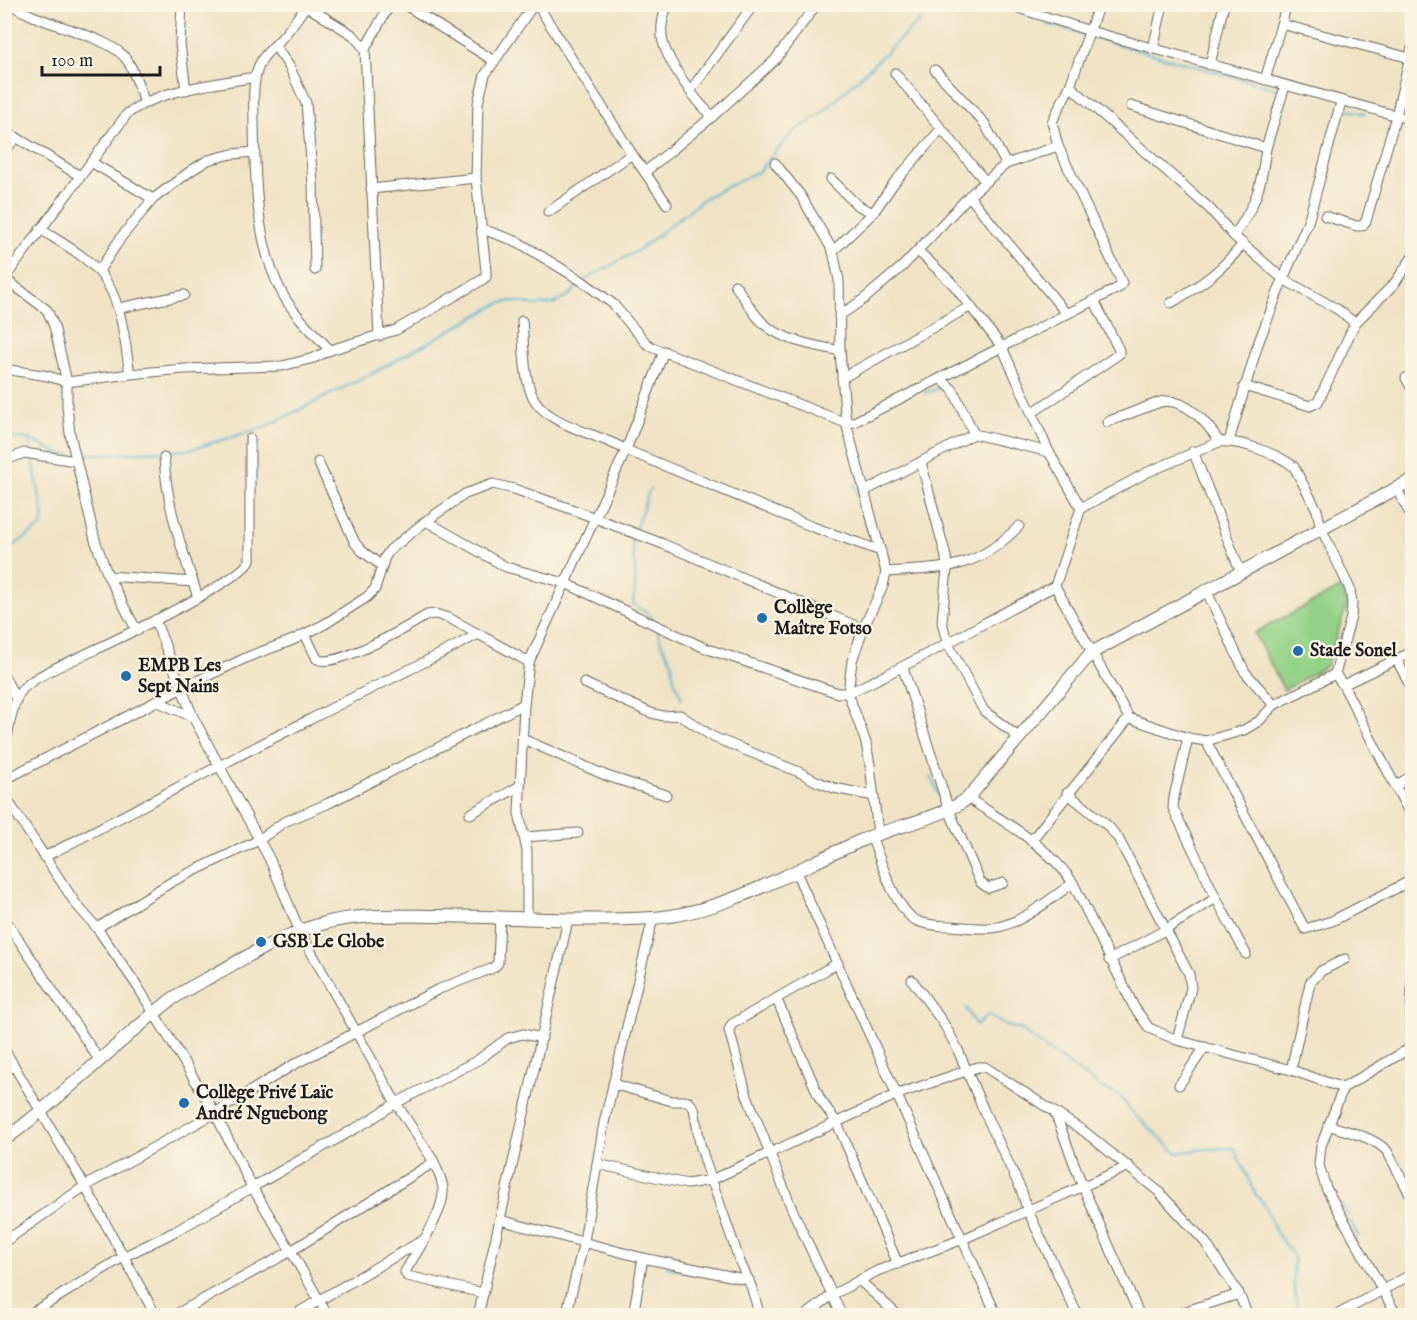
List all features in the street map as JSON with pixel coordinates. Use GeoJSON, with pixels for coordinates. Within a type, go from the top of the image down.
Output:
{"type":"FeatureCollection","features":[{"type":"Feature","properties":{"kind":"main road"},"geometry":{"type":"LineString","coordinates":[[4,1140],[42,1113],[170,1001],[300,932],[331,922],[363,917],[527,917],[568,920],[653,918],[693,912],[738,897],[875,835],[949,810],[968,798],[1091,653],[1413,480]]}},
{"type":"Feature","properties":{"kind":"street"},"geometry":{"type":"LineString","coordinates":[[11,4],[21,12],[113,48],[127,61],[145,102]]}},
{"type":"Feature","properties":{"kind":"street"},"geometry":{"type":"LineString","coordinates":[[182,4],[180,44],[186,90]]}},
{"type":"Feature","properties":{"kind":"street"},"geometry":{"type":"LineString","coordinates":[[379,336],[365,49],[390,4]]}},
{"type":"Feature","properties":{"kind":"street"},"geometry":{"type":"LineString","coordinates":[[404,4],[494,61]]}},
{"type":"Feature","properties":{"kind":"street"},"geometry":{"type":"LineString","coordinates":[[4,369],[48,376],[68,382],[196,368],[282,366],[314,358],[330,350],[396,330],[486,277],[476,178],[479,94],[484,75],[535,4],[667,204]]}},
{"type":"Feature","properties":{"kind":"street"},"geometry":{"type":"LineString","coordinates":[[668,4],[663,20],[662,36],[665,50],[690,91],[713,116]]}},
{"type":"Feature","properties":{"kind":"street"},"geometry":{"type":"LineString","coordinates":[[690,91],[754,4]]}},
{"type":"Feature","properties":{"kind":"street"},"geometry":{"type":"LineString","coordinates":[[645,172],[713,116],[775,60],[817,4]]}},
{"type":"Feature","properties":{"kind":"street"},"geometry":{"type":"LineString","coordinates":[[1006,4],[1153,49],[1413,120]]}},
{"type":"Feature","properties":{"kind":"street"},"geometry":{"type":"LineString","coordinates":[[1036,15],[1040,4]]}},
{"type":"Feature","properties":{"kind":"street"},"geometry":{"type":"LineString","coordinates":[[482,229],[518,242],[561,267],[613,304],[646,343],[846,423],[862,419],[1120,287],[1121,278],[1058,146],[1052,122],[1070,86],[1099,4]]}},
{"type":"Feature","properties":{"kind":"street"},"geometry":{"type":"LineString","coordinates":[[1153,49],[1162,4]]}},
{"type":"Feature","properties":{"kind":"street"},"geometry":{"type":"LineString","coordinates":[[1210,65],[1224,4]]}},
{"type":"Feature","properties":{"kind":"street"},"geometry":{"type":"LineString","coordinates":[[1264,80],[1287,4]]}},
{"type":"Feature","properties":{"kind":"street"},"geometry":{"type":"LineString","coordinates":[[330,350],[294,310],[281,291],[271,266],[261,224],[255,152],[255,77],[262,59],[275,46],[305,5],[353,35],[365,49]]}},
{"type":"Feature","properties":{"kind":"street"},"geometry":{"type":"LineString","coordinates":[[1281,24],[1411,53],[1396,116],[1366,221],[1362,226],[1357,226],[1325,216]]}},
{"type":"Feature","properties":{"kind":"street"},"geometry":{"type":"LineString","coordinates":[[275,46],[289,66],[306,103],[313,183],[315,270]]}},
{"type":"Feature","properties":{"kind":"street"},"geometry":{"type":"LineString","coordinates":[[935,70],[985,124],[1006,165]]}},
{"type":"Feature","properties":{"kind":"street"},"geometry":{"type":"LineString","coordinates":[[896,73],[985,181]]}},
{"type":"Feature","properties":{"kind":"street"},"geometry":{"type":"LineString","coordinates":[[137,631],[108,576],[96,540],[70,434],[67,406],[68,382],[60,345],[47,310],[5,278],[127,114],[145,102],[186,90],[255,77]]}},
{"type":"Feature","properties":{"kind":"street"},"geometry":{"type":"LineString","coordinates":[[1070,86],[1209,208],[1234,236],[1283,279],[1337,309],[1355,323]]}},
{"type":"Feature","properties":{"kind":"street"},"geometry":{"type":"LineString","coordinates":[[1234,236],[1256,199],[1262,178],[1266,148],[1285,86]]}},
{"type":"Feature","properties":{"kind":"street"},"geometry":{"type":"LineString","coordinates":[[1224,441],[1283,279],[1308,222],[1341,102]]}},
{"type":"Feature","properties":{"kind":"street"},"geometry":{"type":"LineString","coordinates":[[1131,106],[1266,148]]}},
{"type":"Feature","properties":{"kind":"street"},"geometry":{"type":"LineString","coordinates":[[4,129],[80,176]]}},
{"type":"Feature","properties":{"kind":"street"},"geometry":{"type":"LineString","coordinates":[[833,251],[873,213],[894,183],[941,129]]}},
{"type":"Feature","properties":{"kind":"street"},"geometry":{"type":"LineString","coordinates":[[4,153],[15,137]]}},
{"type":"Feature","properties":{"kind":"street"},"geometry":{"type":"LineString","coordinates":[[839,316],[880,286],[918,251],[985,181],[1006,165],[1058,146]]}},
{"type":"Feature","properties":{"kind":"street"},"geometry":{"type":"LineString","coordinates":[[99,271],[127,229],[153,199],[208,160],[232,154],[255,152]]}},
{"type":"Feature","properties":{"kind":"street"},"geometry":{"type":"LineString","coordinates":[[548,212],[632,154]]}},
{"type":"Feature","properties":{"kind":"street"},"geometry":{"type":"LineString","coordinates":[[91,162],[153,199]]}},
{"type":"Feature","properties":{"kind":"street"},"geometry":{"type":"LineString","coordinates":[[776,163],[801,196],[833,251],[839,280],[840,351],[846,423],[886,572],[883,586],[863,629],[852,661],[848,693],[866,743],[874,796],[875,835],[895,894],[903,908],[914,919],[936,926],[987,928],[1020,919],[1072,883]]}},
{"type":"Feature","properties":{"kind":"street"},"geometry":{"type":"LineString","coordinates":[[371,189],[476,178]]}},
{"type":"Feature","properties":{"kind":"street"},"geometry":{"type":"LineString","coordinates":[[831,179],[857,205],[873,213]]}},
{"type":"Feature","properties":{"kind":"street"},"geometry":{"type":"LineString","coordinates":[[969,196],[1066,313]]}},
{"type":"Feature","properties":{"kind":"street"},"geometry":{"type":"LineString","coordinates":[[40,229],[99,271],[111,288],[119,308],[130,374]]}},
{"type":"Feature","properties":{"kind":"street"},"geometry":{"type":"LineString","coordinates":[[1171,303],[1203,284],[1225,266],[1243,244]]}},
{"type":"Feature","properties":{"kind":"street"},"geometry":{"type":"LineString","coordinates":[[918,251],[953,284],[1002,347],[1049,452],[1081,508]]}},
{"type":"Feature","properties":{"kind":"street"},"geometry":{"type":"LineString","coordinates":[[1244,386],[1310,406],[1318,402],[1355,323],[1394,284],[1413,258]]}},
{"type":"Feature","properties":{"kind":"street"},"geometry":{"type":"LineString","coordinates":[[735,285],[760,321],[769,328],[787,337],[840,351]]}},
{"type":"Feature","properties":{"kind":"street"},"geometry":{"type":"LineString","coordinates":[[119,308],[184,295]]}},
{"type":"Feature","properties":{"kind":"street"},"geometry":{"type":"LineString","coordinates":[[1032,413],[1119,354],[1094,300]]}},
{"type":"Feature","properties":{"kind":"street"},"geometry":{"type":"LineString","coordinates":[[842,378],[971,306]]}},
{"type":"Feature","properties":{"kind":"street"},"geometry":{"type":"LineString","coordinates":[[522,321],[530,390],[537,405],[555,419],[813,528],[881,551]]}},
{"type":"Feature","properties":{"kind":"street"},"geometry":{"type":"LineString","coordinates":[[527,917],[525,837],[519,813],[524,704],[529,662],[626,450],[664,351]]}},
{"type":"Feature","properties":{"kind":"street"},"geometry":{"type":"LineString","coordinates":[[953,390],[957,371]]}},
{"type":"Feature","properties":{"kind":"street"},"geometry":{"type":"LineString","coordinates":[[1406,378],[1413,389]]}},
{"type":"Feature","properties":{"kind":"street"},"geometry":{"type":"LineString","coordinates":[[940,379],[953,390],[974,434]]}},
{"type":"Feature","properties":{"kind":"street"},"geometry":{"type":"LineString","coordinates":[[1055,585],[1129,718],[1188,738],[1206,741],[1245,730],[1264,717],[1274,705],[1335,674],[1344,647],[1352,603],[1350,589],[1321,528],[1317,510],[1294,467],[1281,458],[1224,441],[1196,414],[1176,402],[1167,400],[1107,422]]}},
{"type":"Feature","properties":{"kind":"street"},"geometry":{"type":"LineString","coordinates":[[865,491],[974,434],[1049,452]]}},
{"type":"Feature","properties":{"kind":"street"},"geometry":{"type":"LineString","coordinates":[[4,753],[16,699],[26,685],[66,663],[137,631],[231,579],[248,565],[250,560],[250,439]]}},
{"type":"Feature","properties":{"kind":"street"},"geometry":{"type":"LineString","coordinates":[[426,521],[506,567],[566,583],[705,648],[830,691],[848,693],[903,668],[1055,585],[1081,508],[1148,472],[1224,441]]}},
{"type":"Feature","properties":{"kind":"street"},"geometry":{"type":"LineString","coordinates":[[1193,452],[1241,573]]}},
{"type":"Feature","properties":{"kind":"street"},"geometry":{"type":"LineString","coordinates":[[4,461],[24,453],[76,461]]}},
{"type":"Feature","properties":{"kind":"street"},"geometry":{"type":"LineString","coordinates":[[164,458],[168,496],[177,535],[198,597]]}},
{"type":"Feature","properties":{"kind":"street"},"geometry":{"type":"LineString","coordinates":[[318,462],[356,543],[362,551],[382,566]]}},
{"type":"Feature","properties":{"kind":"street"},"geometry":{"type":"LineString","coordinates":[[921,462],[943,541],[947,568],[942,622],[947,642],[984,711],[1020,738]]}},
{"type":"Feature","properties":{"kind":"street"},"geometry":{"type":"LineString","coordinates":[[4,780],[182,688],[250,656],[305,634],[367,597],[375,590],[385,557],[390,550],[465,494],[493,484],[514,489],[663,544],[863,629]]}},
{"type":"Feature","properties":{"kind":"street"},"geometry":{"type":"LineString","coordinates":[[1396,488],[1413,517]]}},
{"type":"Feature","properties":{"kind":"street"},"geometry":{"type":"LineString","coordinates":[[886,572],[947,568],[975,559],[1006,539],[1019,526]]}},
{"type":"Feature","properties":{"kind":"street"},"geometry":{"type":"LineString","coordinates":[[108,576],[193,582]]}},
{"type":"Feature","properties":{"kind":"street"},"geometry":{"type":"LineString","coordinates":[[1207,592],[1245,672],[1274,705]]}},
{"type":"Feature","properties":{"kind":"street"},"geometry":{"type":"LineString","coordinates":[[305,634],[317,658],[327,662],[374,644],[427,615],[435,614],[449,618],[529,662]]}},
{"type":"Feature","properties":{"kind":"street"},"geometry":{"type":"LineString","coordinates":[[155,620],[193,717],[279,879],[300,932],[396,1103],[434,1162],[443,1185],[442,1201],[425,1239],[405,1272],[407,1276],[483,1293]]}},
{"type":"Feature","properties":{"kind":"street"},"geometry":{"type":"LineString","coordinates":[[44,857],[219,765],[403,675],[478,634]]}},
{"type":"Feature","properties":{"kind":"street"},"geometry":{"type":"LineString","coordinates":[[1343,685],[1396,658],[1413,652]]}},
{"type":"Feature","properties":{"kind":"street"},"geometry":{"type":"LineString","coordinates":[[1396,658],[1413,690]]}},
{"type":"Feature","properties":{"kind":"street"},"geometry":{"type":"LineString","coordinates":[[903,668],[949,810],[980,882],[988,888],[1003,883]]}},
{"type":"Feature","properties":{"kind":"street"},"geometry":{"type":"LineString","coordinates":[[1335,674],[1413,818]]}},
{"type":"Feature","properties":{"kind":"street"},"geometry":{"type":"LineString","coordinates":[[4,676],[16,699]]}},
{"type":"Feature","properties":{"kind":"street"},"geometry":{"type":"LineString","coordinates":[[584,683],[651,713],[663,716],[680,715],[713,737],[800,772],[816,782],[874,796]]}},
{"type":"Feature","properties":{"kind":"street"},"geometry":{"type":"LineString","coordinates":[[156,701],[193,717]]}},
{"type":"Feature","properties":{"kind":"street"},"geometry":{"type":"LineString","coordinates":[[97,928],[173,881],[259,840],[284,822],[327,804],[524,704]]}},
{"type":"Feature","properties":{"kind":"street"},"geometry":{"type":"LineString","coordinates":[[1031,841],[1129,718]]}},
{"type":"Feature","properties":{"kind":"street"},"geometry":{"type":"LineString","coordinates":[[1188,738],[1173,808],[1246,954]]}},
{"type":"Feature","properties":{"kind":"street"},"geometry":{"type":"LineString","coordinates":[[523,739],[606,776],[666,795]]}},
{"type":"Feature","properties":{"kind":"street"},"geometry":{"type":"LineString","coordinates":[[1206,741],[1305,929],[1332,921],[1413,880]]}},
{"type":"Feature","properties":{"kind":"street"},"geometry":{"type":"LineString","coordinates":[[1395,786],[1413,776]]}},
{"type":"Feature","properties":{"kind":"street"},"geometry":{"type":"LineString","coordinates":[[470,814],[520,786]]}},
{"type":"Feature","properties":{"kind":"street"},"geometry":{"type":"LineString","coordinates":[[1067,793],[1108,826],[1118,838],[1191,980],[1191,988],[1177,1040]]}},
{"type":"Feature","properties":{"kind":"street"},"geometry":{"type":"LineString","coordinates":[[4,795],[76,904],[97,928],[154,1014],[214,1113],[252,1187],[328,1316]]}},
{"type":"Feature","properties":{"kind":"street"},"geometry":{"type":"LineString","coordinates":[[968,798],[1031,841],[1061,866],[1072,883],[1134,1007],[1149,1028],[1177,1040],[1291,1070],[1343,1088]]}},
{"type":"Feature","properties":{"kind":"street"},"geometry":{"type":"LineString","coordinates":[[525,837],[578,833]]}},
{"type":"Feature","properties":{"kind":"street"},"geometry":{"type":"LineString","coordinates":[[795,870],[997,1316]]}},
{"type":"Feature","properties":{"kind":"street"},"geometry":{"type":"LineString","coordinates":[[1110,960],[1165,930],[1216,898]]}},
{"type":"Feature","properties":{"kind":"street"},"geometry":{"type":"LineString","coordinates":[[4,1242],[85,1186],[293,1065],[437,990],[483,973],[497,965],[500,917]]}},
{"type":"Feature","properties":{"kind":"street"},"geometry":{"type":"LineString","coordinates":[[4,918],[100,1061]]}},
{"type":"Feature","properties":{"kind":"street"},"geometry":{"type":"LineString","coordinates":[[566,1316],[584,1241],[613,1084],[653,918]]}},
{"type":"Feature","properties":{"kind":"street"},"geometry":{"type":"LineString","coordinates":[[478,1316],[568,920]]}},
{"type":"Feature","properties":{"kind":"street"},"geometry":{"type":"LineString","coordinates":[[1291,1070],[1310,983],[1321,971],[1345,959]]}},
{"type":"Feature","properties":{"kind":"street"},"geometry":{"type":"LineString","coordinates":[[838,963],[729,1027],[746,1093],[792,1209],[842,1316]]}},
{"type":"Feature","properties":{"kind":"street"},"geometry":{"type":"LineString","coordinates":[[912,980],[944,1024],[957,1048],[1078,1316]]}},
{"type":"Feature","properties":{"kind":"street"},"geometry":{"type":"LineString","coordinates":[[1413,981],[1413,1034]]}},
{"type":"Feature","properties":{"kind":"street"},"geometry":{"type":"LineString","coordinates":[[777,1000],[820,1099],[837,1123],[898,1264]]}},
{"type":"Feature","properties":{"kind":"street"},"geometry":{"type":"LineString","coordinates":[[27,1316],[123,1257],[176,1231],[396,1103],[478,1060],[508,1038],[523,1034],[542,1038]]}},
{"type":"Feature","properties":{"kind":"street"},"geometry":{"type":"LineString","coordinates":[[1179,1085],[1205,1047]]}},
{"type":"Feature","properties":{"kind":"street"},"geometry":{"type":"LineString","coordinates":[[1397,1316],[1326,1188],[1319,1165],[1321,1146],[1343,1088],[1413,1047]]}},
{"type":"Feature","properties":{"kind":"street"},"geometry":{"type":"LineString","coordinates":[[4,1049],[85,1186],[156,1316]]}},
{"type":"Feature","properties":{"kind":"street"},"geometry":{"type":"LineString","coordinates":[[597,1164],[687,1184],[711,1180],[898,1094],[978,1067],[990,1069],[1085,1132],[1164,1197],[1205,1242],[1239,1294],[1248,1316]]}},
{"type":"Feature","properties":{"kind":"street"},"geometry":{"type":"LineString","coordinates":[[613,1084],[672,1101],[688,1101],[694,1107],[700,1144],[711,1180],[760,1316]]}},
{"type":"Feature","properties":{"kind":"street"},"geometry":{"type":"LineString","coordinates":[[1055,1113],[1083,1187],[1140,1316]]}},
{"type":"Feature","properties":{"kind":"street"},"geometry":{"type":"LineString","coordinates":[[1328,1125],[1374,1140],[1381,1145],[1387,1151],[1413,1198]]}},
{"type":"Feature","properties":{"kind":"street"},"geometry":{"type":"LineString","coordinates":[[174,1316],[291,1251],[434,1162]]}},
{"type":"Feature","properties":{"kind":"street"},"geometry":{"type":"LineString","coordinates":[[805,1316],[832,1295],[859,1280],[963,1239],[1129,1167]]}},
{"type":"Feature","properties":{"kind":"street"},"geometry":{"type":"LineString","coordinates":[[500,1220],[643,1258],[748,1280]]}},
{"type":"Feature","properties":{"kind":"street"},"geometry":{"type":"LineString","coordinates":[[292,1316],[425,1239]]}},
{"type":"Feature","properties":{"kind":"street"},"geometry":{"type":"LineString","coordinates":[[633,1316],[643,1258]]}},
{"type":"Feature","properties":{"kind":"street"},"geometry":{"type":"LineString","coordinates":[[1335,1316],[1413,1274]]}},
{"type":"Feature","properties":{"kind":"street"},"geometry":{"type":"LineString","coordinates":[[859,1280],[899,1316]]}},
{"type":"Feature","properties":{"kind":"street"},"geometry":{"type":"LineString","coordinates":[[1171,1316],[1239,1294]]}},
{"type":"Feature","properties":{"kind":"green space","name":"Stade Sonel"},"geometry":{"type":"Polygon","coordinates":[[[1342,587],[1347,606],[1326,666],[1284,690],[1254,633],[1342,587]]]}},
{"type":"Feature","properties":{"kind":"waterway"},"geometry":{"type":"LineString","coordinates":[[585,280],[640,249],[706,197],[759,171],[793,132],[821,114],[937,4]]}},
{"type":"Feature","properties":{"kind":"waterway"},"geometry":{"type":"LineString","coordinates":[[1047,24],[1084,34]]}},
{"type":"Feature","properties":{"kind":"waterway"},"geometry":{"type":"LineString","coordinates":[[1092,37],[1280,90]]}},
{"type":"Feature","properties":{"kind":"waterway"},"geometry":{"type":"LineString","coordinates":[[1345,109],[1365,114]]}},
{"type":"Feature","properties":{"kind":"waterway"},"geometry":{"type":"LineString","coordinates":[[79,455],[189,450],[265,427],[371,374],[498,304],[512,301],[535,305],[553,304],[567,297],[581,284]]}},
{"type":"Feature","properties":{"kind":"waterway"},"geometry":{"type":"LineString","coordinates":[[925,393],[941,387],[952,402]]}},
{"type":"Feature","properties":{"kind":"waterway"},"geometry":{"type":"LineString","coordinates":[[4,437],[29,439],[60,454],[73,455]]}},
{"type":"Feature","properties":{"kind":"waterway"},"geometry":{"type":"LineString","coordinates":[[29,439],[31,450]]}},
{"type":"Feature","properties":{"kind":"waterway"},"geometry":{"type":"LineString","coordinates":[[4,552],[41,527],[44,518],[32,456]]}},
{"type":"Feature","properties":{"kind":"waterway"},"geometry":{"type":"LineString","coordinates":[[854,484],[868,531]]}},
{"type":"Feature","properties":{"kind":"waterway"},"geometry":{"type":"LineString","coordinates":[[635,530],[650,488]]}},
{"type":"Feature","properties":{"kind":"waterway"},"geometry":{"type":"LineString","coordinates":[[633,536],[636,578],[633,604],[650,615],[653,621]]}},
{"type":"Feature","properties":{"kind":"waterway"},"geometry":{"type":"LineString","coordinates":[[657,629],[662,645],[672,662],[673,676],[682,699]]}},
{"type":"Feature","properties":{"kind":"waterway"},"geometry":{"type":"LineString","coordinates":[[931,776],[941,801]]}},
{"type":"Feature","properties":{"kind":"waterway"},"geometry":{"type":"LineString","coordinates":[[966,1008],[976,1026],[988,1015],[1006,1026],[1020,1029],[1105,1090],[1119,1095],[1132,1112],[1177,1153],[1234,1148],[1256,1195],[1265,1205],[1275,1231],[1294,1257],[1293,1282],[1299,1316]]}},
{"type":"Feature","properties":{"kind":"waterway"},"geometry":{"type":"LineString","coordinates":[[1341,1204],[1347,1215]]}},
{"type":"Feature","properties":{"kind":"waterway"},"geometry":{"type":"LineString","coordinates":[[1350,1220],[1359,1238]]}},
{"type":"Feature","properties":{"kind":"waterway"},"geometry":{"type":"LineString","coordinates":[[666,1267],[695,1274]]}},
{"type":"Feature","properties":{"kind":"place","name":"Collège Maître Fotso"},"geometry":{"type":"Point","coordinates":[762,618]}},
{"type":"Feature","properties":{"kind":"place","name":"Stade Sonel"},"geometry":{"type":"Point","coordinates":[1298,651]}},
{"type":"Feature","properties":{"kind":"place","name":"EMPB Les Sept Nains"},"geometry":{"type":"Point","coordinates":[126,676]}},
{"type":"Feature","properties":{"kind":"place","name":"GSB Le Globe"},"geometry":{"type":"Point","coordinates":[261,942]}},
{"type":"Feature","properties":{"kind":"place","name":"Collège Privé Laïc André Nguebong"},"geometry":{"type":"Point","coordinates":[184,1103]}}]}
